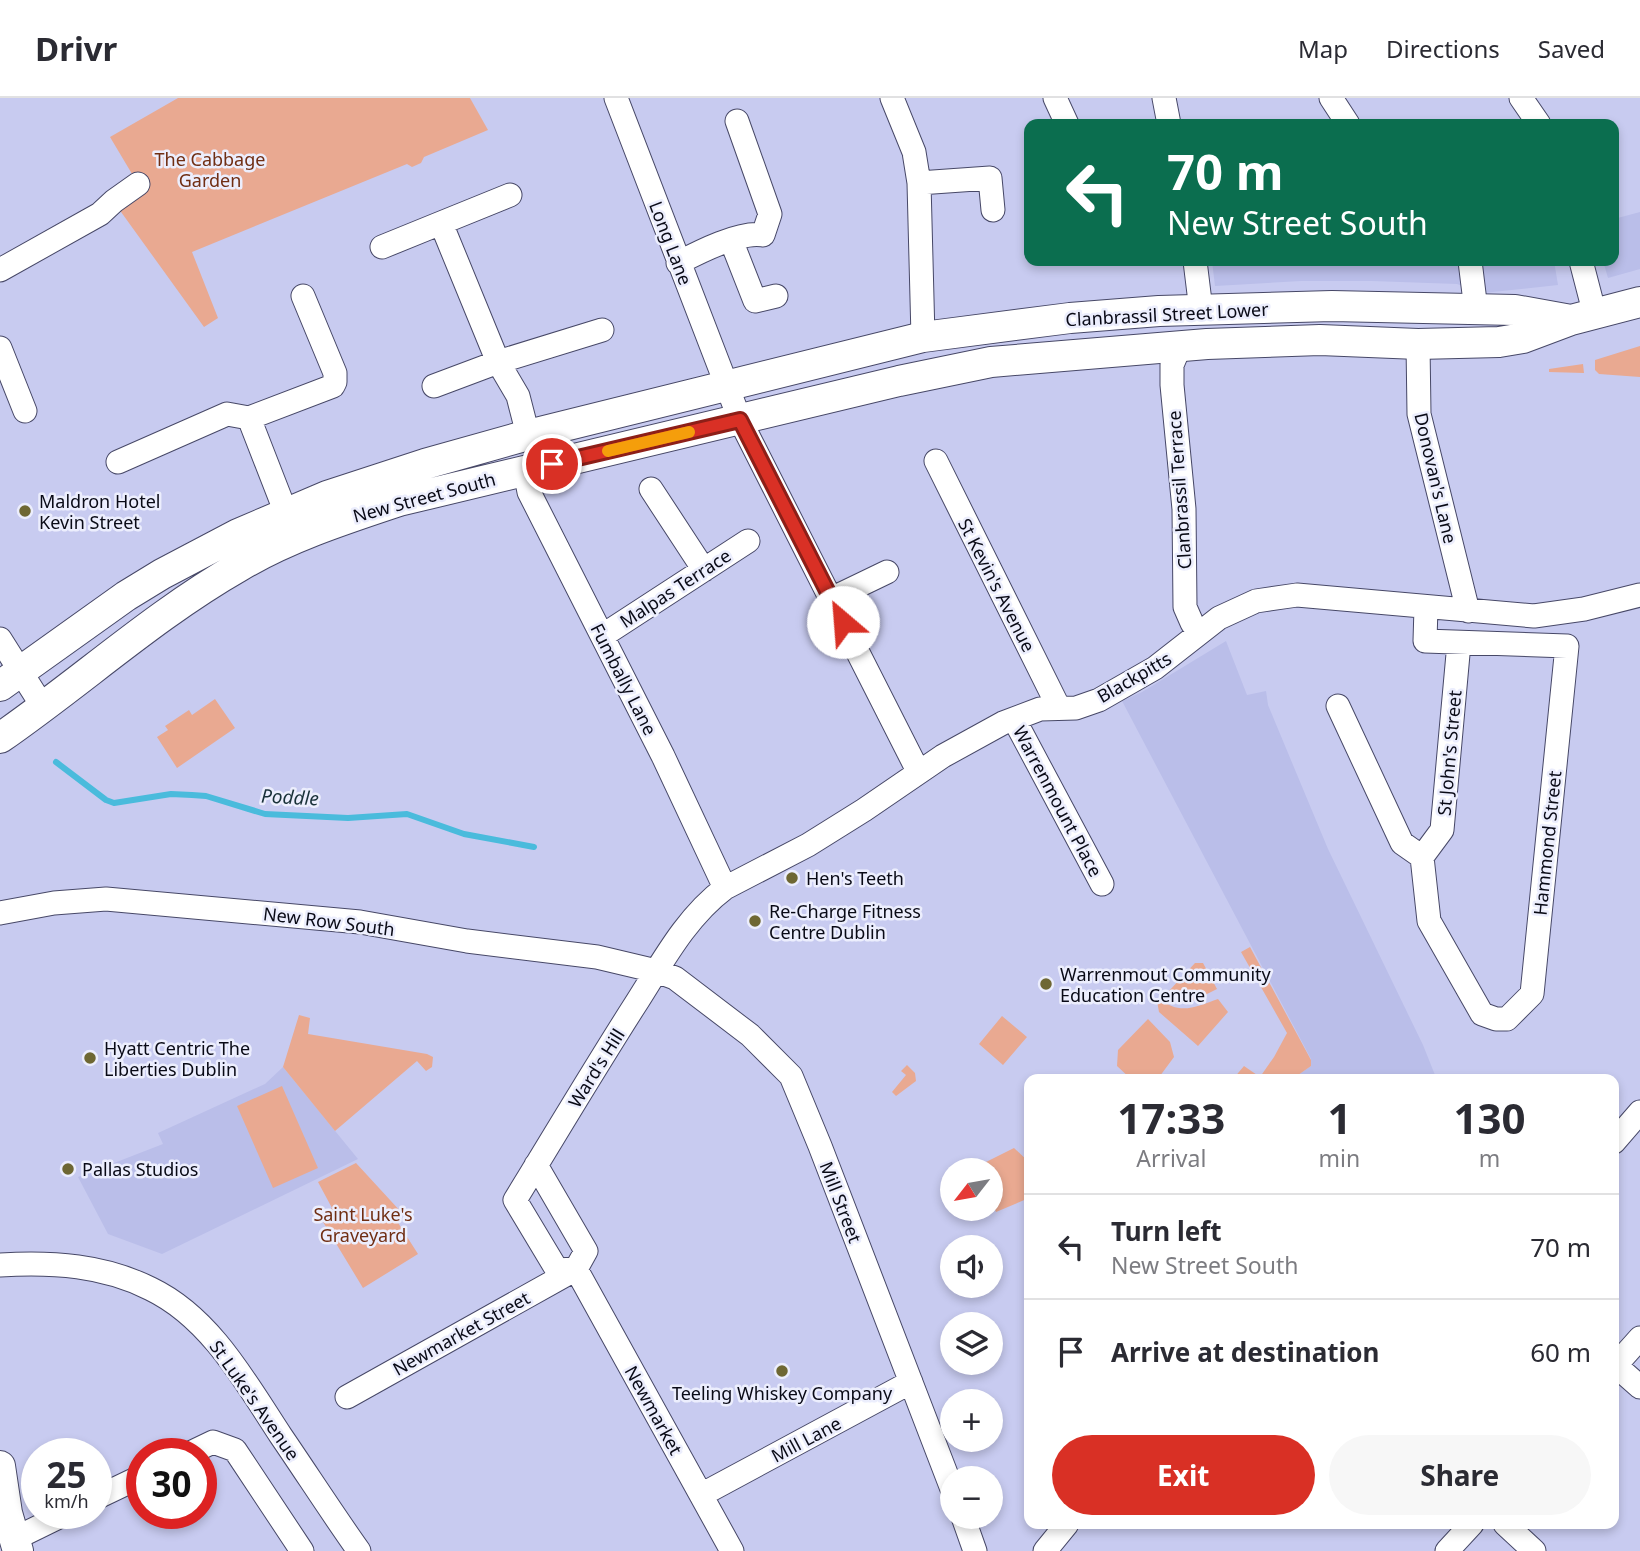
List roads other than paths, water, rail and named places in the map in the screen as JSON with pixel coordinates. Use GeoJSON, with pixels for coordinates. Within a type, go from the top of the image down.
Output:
{"type":"FeatureCollection","features":[{"type":"Feature","properties":{"kind":"main road","name":"Clanbrassil Street Lower"},"geometry":{"type":"LineString","coordinates":[[740,420],[946,370],[991,362],[1180,346],[1320,340],[1418,344],[1499,342],[1523,338],[1583,317],[1640,302]]}},
{"type":"Feature","properties":{"kind":"main road","name":"Clanbrassil Street Lower"},"geometry":{"type":"LineString","coordinates":[[726,387],[923,337],[1069,318],[1159,310],[1332,306],[1515,310],[1583,317]]}},
{"type":"Feature","properties":{"kind":"main road","name":"New Street South"},"geometry":{"type":"LineString","coordinates":[[11,678],[126,596],[162,574],[238,534],[286,513],[370,481],[528,435],[726,387]]}},
{"type":"Feature","properties":{"kind":"main road","name":"New Street South"},"geometry":{"type":"LineString","coordinates":[[0,738],[184,600],[241,565],[283,544],[344,519],[399,501],[740,420]]}},
{"type":"Feature","properties":{"kind":"main road"},"geometry":{"type":"LineString","coordinates":[[0,1466],[10,1530]]}},
{"type":"Feature","properties":{"kind":"street","name":"Long Lane"},"geometry":{"type":"LineString","coordinates":[[616,98],[740,420],[918,771]]}},
{"type":"Feature","properties":{"kind":"street"},"geometry":{"type":"LineString","coordinates":[[892,98],[914,152],[919,183],[923,337]]}},
{"type":"Feature","properties":{"kind":"street"},"geometry":{"type":"LineString","coordinates":[[1055,98],[1066,119]]}},
{"type":"Feature","properties":{"kind":"street"},"geometry":{"type":"LineString","coordinates":[[1164,98],[1168,119]]}},
{"type":"Feature","properties":{"kind":"street"},"geometry":{"type":"LineString","coordinates":[[1331,98],[1345,119]]}},
{"type":"Feature","properties":{"kind":"street"},"geometry":{"type":"LineString","coordinates":[[1529,100],[1537,119]]}},
{"type":"Feature","properties":{"kind":"street"},"geometry":{"type":"LineString","coordinates":[[678,263],[731,240],[748,235],[763,235],[770,214],[737,121]]}},
{"type":"Feature","properties":{"kind":"street"},"geometry":{"type":"LineString","coordinates":[[919,183],[990,178],[993,210]]}},
{"type":"Feature","properties":{"kind":"street"},"geometry":{"type":"LineString","coordinates":[[0,270],[100,214],[138,184]]}},
{"type":"Feature","properties":{"kind":"street"},"geometry":{"type":"LineString","coordinates":[[382,247],[510,195]]}},
{"type":"Feature","properties":{"kind":"street"},"geometry":{"type":"LineString","coordinates":[[441,223],[498,362],[517,396],[528,435]]}},
{"type":"Feature","properties":{"kind":"street"},"geometry":{"type":"LineString","coordinates":[[731,240],[755,301],[776,296]]}},
{"type":"Feature","properties":{"kind":"street"},"geometry":{"type":"LineString","coordinates":[[1196,266],[1202,310]]}},
{"type":"Feature","properties":{"kind":"street"},"geometry":{"type":"LineString","coordinates":[[1471,266],[1476,310]]}},
{"type":"Feature","properties":{"kind":"street"},"geometry":{"type":"LineString","coordinates":[[1581,266],[1583,317]]}},
{"type":"Feature","properties":{"kind":"street"},"geometry":{"type":"LineString","coordinates":[[118,463],[227,414],[249,418],[326,390],[335,382],[335,373],[303,296]]}},
{"type":"Feature","properties":{"kind":"street"},"geometry":{"type":"LineString","coordinates":[[434,386],[498,362],[601,330]]}},
{"type":"Feature","properties":{"kind":"street","name":"Donovan's Lane"},"geometry":{"type":"LineString","coordinates":[[1418,344],[1419,414],[1468,611]]}},
{"type":"Feature","properties":{"kind":"street","name":"Clanbrassil Terrace"},"geometry":{"type":"LineString","coordinates":[[1180,346],[1172,365],[1172,385],[1184,509],[1185,607],[1192,623],[1200,632]]}},
{"type":"Feature","properties":{"kind":"street"},"geometry":{"type":"LineString","coordinates":[[0,348],[25,411]]}},
{"type":"Feature","properties":{"kind":"street"},"geometry":{"type":"LineString","coordinates":[[249,418],[286,513]]}},
{"type":"Feature","properties":{"kind":"street","name":"St Kevin's Avenue"},"geometry":{"type":"LineString","coordinates":[[936,461],[1059,708]]}},
{"type":"Feature","properties":{"kind":"street","name":"Fumbally Lane"},"geometry":{"type":"LineString","coordinates":[[525,471],[529,492],[725,888]]}},
{"type":"Feature","properties":{"kind":"street"},"geometry":{"type":"LineString","coordinates":[[651,489],[704,570]]}},
{"type":"Feature","properties":{"kind":"street","name":"Malpas Terrace"},"geometry":{"type":"LineString","coordinates":[[602,636],[748,541]]}},
{"type":"Feature","properties":{"kind":"street"},"geometry":{"type":"LineString","coordinates":[[831,599],[887,572]]}},
{"type":"Feature","properties":{"kind":"street","name":"Blackpitts"},"geometry":{"type":"LineString","coordinates":[[656,971],[688,924],[725,888],[817,839],[864,810],[918,771],[977,737],[1040,709],[1076,708],[1099,700],[1155,668],[1200,632],[1235,609],[1256,601],[1297,595],[1534,616],[1584,609],[1640,595]]}},
{"type":"Feature","properties":{"kind":"street"},"geometry":{"type":"LineString","coordinates":[[1426,607],[1424,641],[1459,643]]}},
{"type":"Feature","properties":{"kind":"street"},"geometry":{"type":"LineString","coordinates":[[0,639],[11,678],[43,707]]}},
{"type":"Feature","properties":{"kind":"street","name":"Hammond Street"},"geometry":{"type":"LineString","coordinates":[[1422,857],[1429,921],[1482,1014],[1496,1019],[1507,1019],[1532,994],[1567,646],[1459,643]]}},
{"type":"Feature","properties":{"kind":"street","name":"St John's Street"},"geometry":{"type":"LineString","coordinates":[[1422,857],[1442,830],[1459,643]]}},
{"type":"Feature","properties":{"kind":"street"},"geometry":{"type":"LineString","coordinates":[[1338,706],[1402,843],[1422,857]]}},
{"type":"Feature","properties":{"kind":"street","name":"Warrenmount Place"},"geometry":{"type":"LineString","coordinates":[[1014,719],[1102,884]]}},
{"type":"Feature","properties":{"kind":"street","name":"New Row South"},"geometry":{"type":"LineString","coordinates":[[0,913],[54,903],[106,899],[142,902],[360,922],[467,941],[597,957],[656,971]]}},
{"type":"Feature","properties":{"kind":"street","name":"Ward's Hill"},"geometry":{"type":"LineString","coordinates":[[536,1165],[656,971]]}},
{"type":"Feature","properties":{"kind":"street","name":"Mill Street"},"geometry":{"type":"LineString","coordinates":[[656,971],[676,978],[750,1035],[791,1076],[943,1466]]}},
{"type":"Feature","properties":{"kind":"street"},"geometry":{"type":"LineString","coordinates":[[1619,1136],[1640,1112]]}},
{"type":"Feature","properties":{"kind":"street"},"geometry":{"type":"LineString","coordinates":[[536,1165],[586,1251],[576,1269],[557,1270],[515,1200],[536,1165]]}},
{"type":"Feature","properties":{"kind":"street","name":"St Luke's Avenue"},"geometry":{"type":"LineString","coordinates":[[0,1265],[82,1266],[153,1289],[176,1304],[196,1320],[229,1359],[359,1551]]}},
{"type":"Feature","properties":{"kind":"street","name":"Newmarket Street"},"geometry":{"type":"LineString","coordinates":[[347,1397],[576,1269]]}},
{"type":"Feature","properties":{"kind":"street","name":"Newmarket"},"geometry":{"type":"LineString","coordinates":[[576,1269],[732,1551]]}},
{"type":"Feature","properties":{"kind":"street"},"geometry":{"type":"LineString","coordinates":[[1619,1361],[1640,1338]]}},
{"type":"Feature","properties":{"kind":"street"},"geometry":{"type":"LineString","coordinates":[[1619,1370],[1640,1387]]}},
{"type":"Feature","properties":{"kind":"street","name":"Mill Lane"},"geometry":{"type":"LineString","coordinates":[[701,1495],[911,1382]]}},
{"type":"Feature","properties":{"kind":"street"},"geometry":{"type":"LineString","coordinates":[[217,1443],[235,1450],[302,1551]]}},
{"type":"Feature","properties":{"kind":"street"},"geometry":{"type":"LineString","coordinates":[[967,1529],[975,1551]]}},
{"type":"Feature","properties":{"kind":"street"},"geometry":{"type":"LineString","coordinates":[[1045,1551],[1063,1529]]}},
{"type":"Feature","properties":{"kind":"street"},"geometry":{"type":"LineString","coordinates":[[1447,1551],[1467,1529]]}},
{"type":"Feature","properties":{"kind":"street"},"geometry":{"type":"LineString","coordinates":[[1510,1529],[1534,1551]]}},
{"type":"Feature","properties":{"kind":"waterway","name":"Poddle"},"geometry":{"type":"LineString","coordinates":[[56,762],[106,800],[114,803],[171,794],[206,796],[265,814],[348,818],[407,814],[464,834],[534,847]]}},
{"type":"Feature","properties":{"kind":"place","name":"Maldron Hotel Kevin Street"},"geometry":{"type":"Point","coordinates":[25,511]}},
{"type":"Feature","properties":{"kind":"place","name":"Hen's Teeth"},"geometry":{"type":"Point","coordinates":[792,878]}},
{"type":"Feature","properties":{"kind":"place","name":"Re-Charge Fitness Centre Dublin"},"geometry":{"type":"Point","coordinates":[755,921]}},
{"type":"Feature","properties":{"kind":"place","name":"Warrenmout Community Education Centre"},"geometry":{"type":"Point","coordinates":[1046,984]}},
{"type":"Feature","properties":{"kind":"place","name":"Hyatt Centric The Liberties Dublin"},"geometry":{"type":"Point","coordinates":[90,1058]}},
{"type":"Feature","properties":{"kind":"place","name":"Pallas Studios"},"geometry":{"type":"Point","coordinates":[68,1169]}},
{"type":"Feature","properties":{"kind":"place","name":"Teeling Whiskey Company"},"geometry":{"type":"Point","coordinates":[782,1371]}},
{"type":"Feature","properties":{"kind":"park label","name":"The Cabbage Garden"},"geometry":{"type":"Point","coordinates":[210,169]}},
{"type":"Feature","properties":{"kind":"park label","name":"Saint Luke's Graveyard"},"geometry":{"type":"Point","coordinates":[363,1224]}}]}
